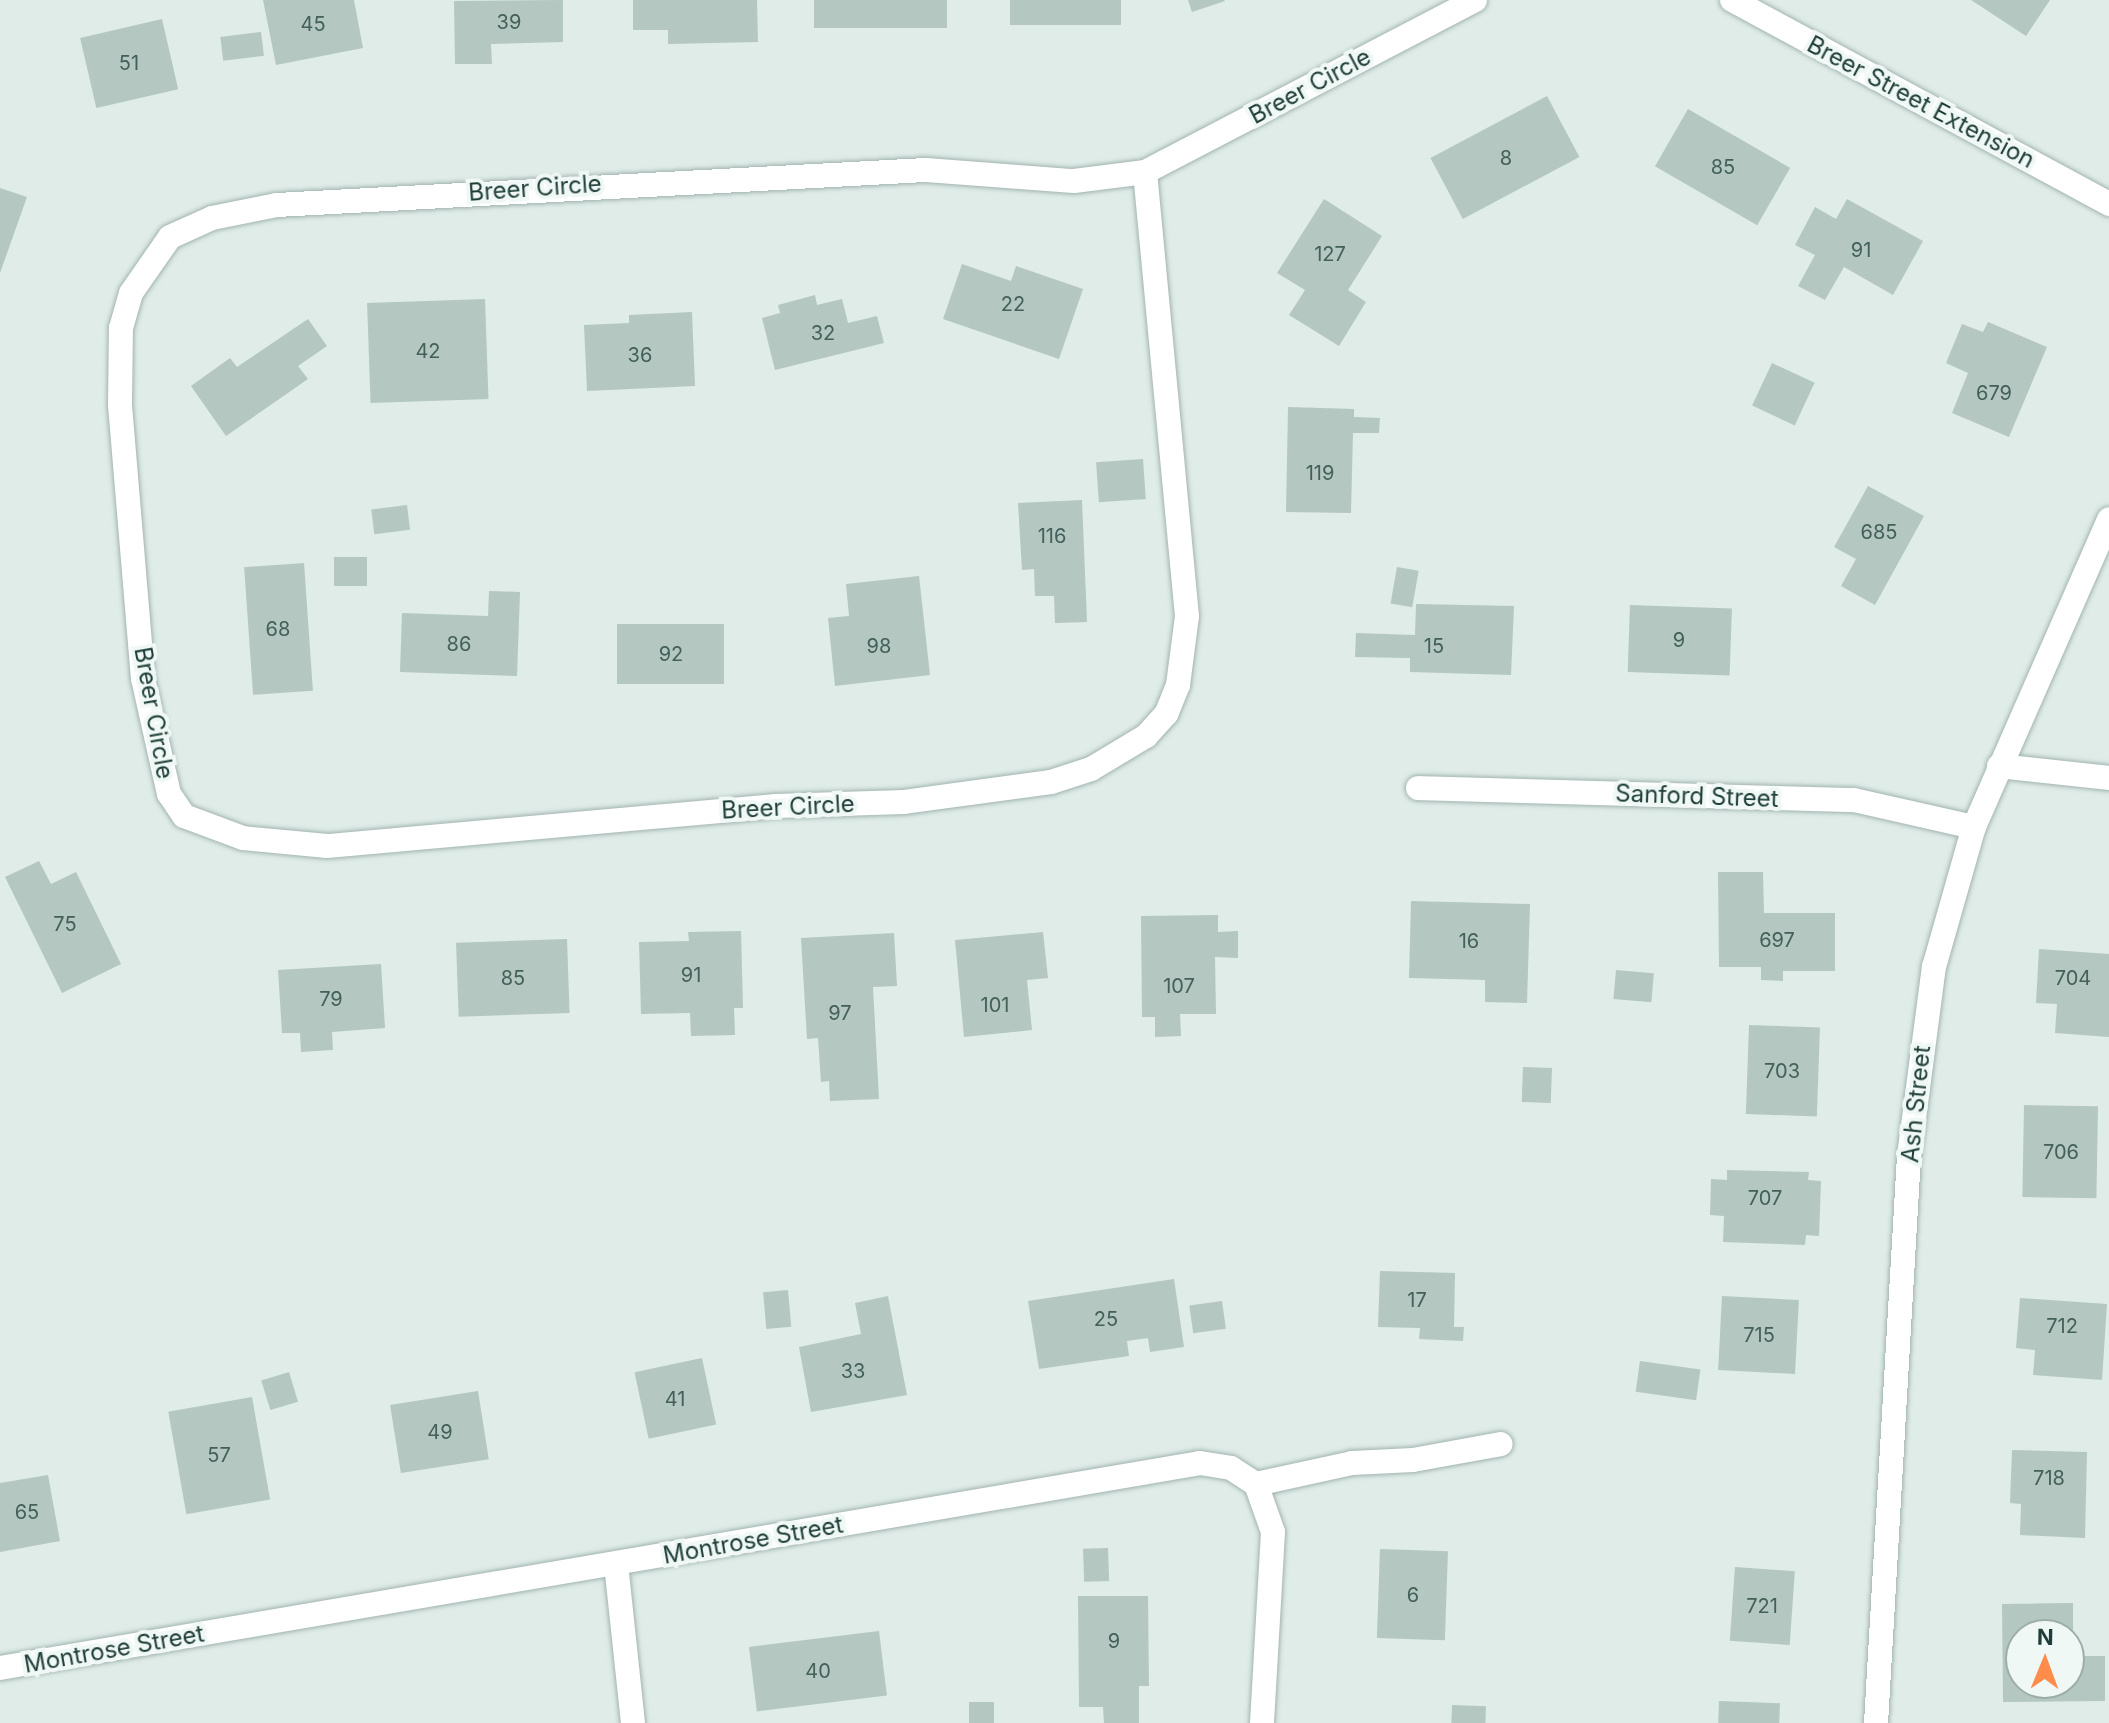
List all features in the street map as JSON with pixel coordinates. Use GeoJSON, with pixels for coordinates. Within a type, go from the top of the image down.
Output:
{"type":"FeatureCollection","features":[{"type":"Feature","properties":{"kind":"street","name":"Breer Circle"},"geometry":{"type":"LineString","coordinates":[[1145,172],[1187,616],[1178,685],[1166,714],[1119,754],[1051,782],[967,796],[776,806],[327,846],[243,838],[202,826],[184,816],[169,794],[143,679],[120,405],[121,328],[131,293],[148,262],[170,237],[212,218],[277,205],[545,187],[926,170],[1074,181],[1145,172],[1475,0]]}},
{"type":"Feature","properties":{"kind":"street","name":"Breer Street Extension"},"geometry":{"type":"LineString","coordinates":[[1732,0],[2109,204]]}},
{"type":"Feature","properties":{"kind":"street","name":"Ash Street"},"geometry":{"type":"LineString","coordinates":[[1876,1723],[1917,1079],[1934,967],[1974,827],[2109,519]]}},
{"type":"Feature","properties":{"kind":"street"},"geometry":{"type":"LineString","coordinates":[[1999,766],[2109,778]]}},
{"type":"Feature","properties":{"kind":"street","name":"Sanford Street"},"geometry":{"type":"LineString","coordinates":[[1418,788],[1854,800],[1974,827]]}},
{"type":"Feature","properties":{"kind":"street"},"geometry":{"type":"LineString","coordinates":[[1262,1723],[1273,1532],[1256,1484],[1352,1463],[1413,1460],[1501,1444]]}},
{"type":"Feature","properties":{"kind":"street","name":"Montrose Street"},"geometry":{"type":"LineString","coordinates":[[0,1668],[1200,1463],[1231,1468],[1256,1484]]}},
{"type":"Feature","properties":{"kind":"street"},"geometry":{"type":"LineString","coordinates":[[616,1564],[633,1723]]}},
{"type":"Feature","properties":{"kind":"building"},"geometry":{"type":"Polygon","coordinates":[[[263,0],[354,0],[363,48],[276,65],[263,0]]]}},
{"type":"Feature","properties":{"kind":"building"},"geometry":{"type":"Polygon","coordinates":[[[563,0],[563,42],[491,44],[492,64],[455,64],[454,1],[563,0]]]}},
{"type":"Feature","properties":{"kind":"building"},"geometry":{"type":"Polygon","coordinates":[[[633,0],[757,0],[758,42],[668,44],[668,30],[633,30],[633,0]]]}},
{"type":"Feature","properties":{"kind":"building"},"geometry":{"type":"Polygon","coordinates":[[[814,0],[947,0],[947,28],[814,28],[814,0]]]}},
{"type":"Feature","properties":{"kind":"building"},"geometry":{"type":"Polygon","coordinates":[[[1010,0],[1121,0],[1121,25],[1010,25],[1010,0]]]}},
{"type":"Feature","properties":{"kind":"building"},"geometry":{"type":"Polygon","coordinates":[[[1188,0],[1224,0],[1225,1],[1192,12],[1188,0]]]}},
{"type":"Feature","properties":{"kind":"building"},"geometry":{"type":"Polygon","coordinates":[[[1971,0],[2050,0],[2026,36],[1971,0]]]}},
{"type":"Feature","properties":{"kind":"building"},"geometry":{"type":"Polygon","coordinates":[[[162,19],[178,89],[96,108],[80,38],[162,19]]]}},
{"type":"Feature","properties":{"kind":"building"},"geometry":{"type":"Polygon","coordinates":[[[261,32],[264,56],[223,61],[220,37],[261,32]]]}},
{"type":"Feature","properties":{"kind":"building"},"geometry":{"type":"Polygon","coordinates":[[[1547,96],[1579,157],[1463,219],[1430,158],[1547,96]]]}},
{"type":"Feature","properties":{"kind":"building"},"geometry":{"type":"Polygon","coordinates":[[[1688,109],[1790,168],[1757,225],[1655,166],[1688,109]]]}},
{"type":"Feature","properties":{"kind":"building"},"geometry":{"type":"Polygon","coordinates":[[[0,188],[27,197],[0,273],[0,188]]]}},
{"type":"Feature","properties":{"kind":"building"},"geometry":{"type":"Polygon","coordinates":[[[1324,199],[1382,236],[1348,290],[1366,302],[1339,346],[1289,315],[1305,290],[1277,273],[1324,199]]]}},
{"type":"Feature","properties":{"kind":"building"},"geometry":{"type":"Polygon","coordinates":[[[1847,199],[1923,241],[1893,295],[1844,267],[1825,300],[1798,286],[1815,255],[1795,245],[1815,207],[1836,219],[1847,199]]]}},
{"type":"Feature","properties":{"kind":"building"},"geometry":{"type":"Polygon","coordinates":[[[962,264],[1011,281],[1016,266],[1083,289],[1059,359],[943,319],[962,264]]]}},
{"type":"Feature","properties":{"kind":"building"},"geometry":{"type":"Polygon","coordinates":[[[815,295],[817,305],[842,299],[848,323],[877,316],[884,343],[775,370],[762,318],[780,313],[778,305],[815,295]]]}},
{"type":"Feature","properties":{"kind":"building"},"geometry":{"type":"Polygon","coordinates":[[[485,299],[488,399],[371,403],[367,303],[485,299]]]}},
{"type":"Feature","properties":{"kind":"building"},"geometry":{"type":"Polygon","coordinates":[[[692,312],[695,386],[587,391],[584,325],[629,323],[629,315],[692,312]]]}},
{"type":"Feature","properties":{"kind":"building"},"geometry":{"type":"Polygon","coordinates":[[[308,319],[327,346],[298,366],[308,379],[226,436],[191,386],[230,358],[237,367],[308,319]]]}},
{"type":"Feature","properties":{"kind":"building"},"geometry":{"type":"Polygon","coordinates":[[[1988,322],[2047,347],[2009,437],[1952,413],[1968,373],[1946,363],[1962,324],[1983,332],[1988,322]]]}},
{"type":"Feature","properties":{"kind":"building"},"geometry":{"type":"Polygon","coordinates":[[[1772,363],[1815,383],[1795,425],[1752,406],[1772,363]]]}},
{"type":"Feature","properties":{"kind":"building"},"geometry":{"type":"Polygon","coordinates":[[[1288,407],[1354,409],[1354,417],[1380,418],[1379,433],[1353,433],[1351,513],[1286,512],[1288,407]]]}},
{"type":"Feature","properties":{"kind":"building"},"geometry":{"type":"Polygon","coordinates":[[[1143,459],[1146,499],[1099,502],[1096,462],[1143,459]]]}},
{"type":"Feature","properties":{"kind":"building"},"geometry":{"type":"Polygon","coordinates":[[[1868,486],[1924,516],[1875,605],[1841,586],[1856,559],[1834,547],[1868,486]]]}},
{"type":"Feature","properties":{"kind":"building"},"geometry":{"type":"Polygon","coordinates":[[[1082,500],[1087,622],[1055,623],[1054,596],[1035,596],[1034,569],[1022,570],[1018,503],[1082,500]]]}},
{"type":"Feature","properties":{"kind":"building"},"geometry":{"type":"Polygon","coordinates":[[[407,505],[410,530],[374,534],[371,509],[407,505]]]}},
{"type":"Feature","properties":{"kind":"building"},"geometry":{"type":"Polygon","coordinates":[[[334,557],[367,557],[367,586],[334,586],[334,557]]]}},
{"type":"Feature","properties":{"kind":"building"},"geometry":{"type":"Polygon","coordinates":[[[304,563],[313,691],[253,695],[244,567],[304,563]]]}},
{"type":"Feature","properties":{"kind":"building"},"geometry":{"type":"Polygon","coordinates":[[[1397,567],[1419,571],[1412,607],[1391,603],[1397,567]]]}},
{"type":"Feature","properties":{"kind":"building"},"geometry":{"type":"Polygon","coordinates":[[[919,576],[930,675],[835,686],[828,618],[849,616],[846,584],[919,576]]]}},
{"type":"Feature","properties":{"kind":"building"},"geometry":{"type":"Polygon","coordinates":[[[489,591],[520,592],[517,676],[400,672],[402,613],[488,616],[489,591]]]}},
{"type":"Feature","properties":{"kind":"building"},"geometry":{"type":"Polygon","coordinates":[[[1416,604],[1514,606],[1511,675],[1410,672],[1410,658],[1355,657],[1356,633],[1415,635],[1416,604]]]}},
{"type":"Feature","properties":{"kind":"building"},"geometry":{"type":"Polygon","coordinates":[[[1630,605],[1732,609],[1730,676],[1628,672],[1630,605]]]}},
{"type":"Feature","properties":{"kind":"building"},"geometry":{"type":"Polygon","coordinates":[[[617,624],[724,624],[724,684],[617,684],[617,624]]]}},
{"type":"Feature","properties":{"kind":"building"},"geometry":{"type":"Polygon","coordinates":[[[39,861],[51,884],[76,872],[121,964],[62,993],[5,877],[39,861]]]}},
{"type":"Feature","properties":{"kind":"building"},"geometry":{"type":"Polygon","coordinates":[[[1718,872],[1763,872],[1764,913],[1835,913],[1835,971],[1783,971],[1783,981],[1761,980],[1761,967],[1719,967],[1718,872]]]}},
{"type":"Feature","properties":{"kind":"building"},"geometry":{"type":"Polygon","coordinates":[[[1411,901],[1530,904],[1527,1003],[1485,1002],[1485,980],[1409,978],[1411,901]]]}},
{"type":"Feature","properties":{"kind":"building"},"geometry":{"type":"Polygon","coordinates":[[[1218,915],[1218,932],[1238,931],[1238,958],[1215,957],[1216,1014],[1180,1014],[1181,1036],[1155,1037],[1155,1017],[1142,1017],[1141,916],[1218,915]]]}},
{"type":"Feature","properties":{"kind":"building"},"geometry":{"type":"Polygon","coordinates":[[[741,931],[743,1008],[734,1008],[735,1035],[691,1036],[690,1013],[641,1014],[639,942],[689,941],[688,932],[741,931]]]}},
{"type":"Feature","properties":{"kind":"building"},"geometry":{"type":"Polygon","coordinates":[[[1043,932],[1048,978],[1027,980],[1032,1030],[964,1037],[955,940],[1043,932]]]}},
{"type":"Feature","properties":{"kind":"building"},"geometry":{"type":"Polygon","coordinates":[[[894,933],[897,986],[873,987],[879,1099],[830,1101],[829,1081],[821,1082],[818,1038],[807,1039],[801,938],[894,933]]]}},
{"type":"Feature","properties":{"kind":"building"},"geometry":{"type":"Polygon","coordinates":[[[567,939],[570,1013],[459,1017],[456,943],[567,939]]]}},
{"type":"Feature","properties":{"kind":"building"},"geometry":{"type":"Polygon","coordinates":[[[2039,949],[2109,954],[2109,1037],[2055,1033],[2057,1004],[2036,1003],[2039,949]]]}},
{"type":"Feature","properties":{"kind":"building"},"geometry":{"type":"Polygon","coordinates":[[[381,964],[385,1028],[332,1032],[333,1050],[301,1052],[300,1033],[282,1033],[278,970],[381,964]]]}},
{"type":"Feature","properties":{"kind":"building"},"geometry":{"type":"Polygon","coordinates":[[[1616,970],[1654,973],[1651,1002],[1613,999],[1616,970]]]}},
{"type":"Feature","properties":{"kind":"building"},"geometry":{"type":"Polygon","coordinates":[[[1749,1025],[1820,1027],[1817,1116],[1746,1114],[1749,1025]]]}},
{"type":"Feature","properties":{"kind":"building"},"geometry":{"type":"Polygon","coordinates":[[[1523,1067],[1552,1068],[1551,1103],[1522,1102],[1523,1067]]]}},
{"type":"Feature","properties":{"kind":"building"},"geometry":{"type":"Polygon","coordinates":[[[2024,1105],[2098,1106],[2096,1198],[2022,1197],[2024,1105]]]}},
{"type":"Feature","properties":{"kind":"building"},"geometry":{"type":"Polygon","coordinates":[[[1727,1170],[1809,1172],[1808,1180],[1821,1181],[1819,1236],[1806,1235],[1805,1245],[1723,1242],[1724,1216],[1710,1215],[1711,1179],[1727,1180],[1727,1170]]]}},
{"type":"Feature","properties":{"kind":"building"},"geometry":{"type":"Polygon","coordinates":[[[1380,1271],[1455,1273],[1454,1327],[1464,1327],[1463,1341],[1419,1339],[1420,1328],[1378,1327],[1380,1271]]]}},
{"type":"Feature","properties":{"kind":"building"},"geometry":{"type":"Polygon","coordinates":[[[1174,1279],[1184,1347],[1150,1352],[1148,1338],[1127,1341],[1129,1356],[1039,1369],[1028,1301],[1174,1279]]]}},
{"type":"Feature","properties":{"kind":"building"},"geometry":{"type":"Polygon","coordinates":[[[788,1290],[791,1327],[766,1329],[763,1292],[788,1290]]]}},
{"type":"Feature","properties":{"kind":"building"},"geometry":{"type":"Polygon","coordinates":[[[888,1296],[907,1395],[811,1412],[799,1347],[861,1334],[855,1303],[888,1296]]]}},
{"type":"Feature","properties":{"kind":"building"},"geometry":{"type":"Polygon","coordinates":[[[1722,1296],[1799,1300],[1795,1374],[1718,1370],[1722,1296]]]}},
{"type":"Feature","properties":{"kind":"building"},"geometry":{"type":"Polygon","coordinates":[[[2020,1298],[2107,1304],[2102,1380],[2033,1375],[2035,1350],[2016,1348],[2020,1298]]]}},
{"type":"Feature","properties":{"kind":"building"},"geometry":{"type":"Polygon","coordinates":[[[1222,1301],[1226,1329],[1193,1333],[1189,1306],[1222,1301]]]}},
{"type":"Feature","properties":{"kind":"building"},"geometry":{"type":"Polygon","coordinates":[[[702,1358],[716,1425],[649,1439],[635,1372],[702,1358]]]}},
{"type":"Feature","properties":{"kind":"building"},"geometry":{"type":"Polygon","coordinates":[[[1640,1361],[1700,1369],[1696,1400],[1636,1392],[1640,1361]]]}},
{"type":"Feature","properties":{"kind":"building"},"geometry":{"type":"Polygon","coordinates":[[[289,1372],[298,1402],[270,1410],[261,1380],[289,1372]]]}},
{"type":"Feature","properties":{"kind":"building"},"geometry":{"type":"Polygon","coordinates":[[[478,1391],[489,1459],[401,1473],[390,1405],[478,1391]]]}},
{"type":"Feature","properties":{"kind":"building"},"geometry":{"type":"Polygon","coordinates":[[[252,1397],[270,1499],[186,1514],[168,1412],[252,1397]]]}},
{"type":"Feature","properties":{"kind":"building"},"geometry":{"type":"Polygon","coordinates":[[[2012,1450],[2087,1452],[2085,1538],[2020,1535],[2021,1504],[2010,1503],[2012,1450]]]}},
{"type":"Feature","properties":{"kind":"building"},"geometry":{"type":"Polygon","coordinates":[[[48,1475],[60,1541],[0,1552],[0,1483],[48,1475]]]}},
{"type":"Feature","properties":{"kind":"building"},"geometry":{"type":"Polygon","coordinates":[[[1108,1548],[1109,1581],[1084,1582],[1083,1549],[1108,1548]]]}},
{"type":"Feature","properties":{"kind":"building"},"geometry":{"type":"Polygon","coordinates":[[[1380,1549],[1448,1551],[1445,1640],[1377,1638],[1380,1549]]]}},
{"type":"Feature","properties":{"kind":"building"},"geometry":{"type":"Polygon","coordinates":[[[1735,1567],[1795,1571],[1790,1645],[1730,1641],[1735,1567]]]}},
{"type":"Feature","properties":{"kind":"building"},"geometry":{"type":"Polygon","coordinates":[[[1078,1596],[1148,1596],[1149,1686],[1139,1686],[1139,1723],[1104,1723],[1103,1707],[1079,1707],[1078,1596]]]}},
{"type":"Feature","properties":{"kind":"building"},"geometry":{"type":"Polygon","coordinates":[[[2073,1603],[2073,1619],[2005,1619],[2005,1699],[2085,1699],[2085,1656],[2105,1656],[2105,1701],[2003,1702],[2002,1604],[2073,1603]]]}},
{"type":"Feature","properties":{"kind":"building"},"geometry":{"type":"Polygon","coordinates":[[[879,1631],[887,1696],[757,1711],[749,1647],[879,1631]]]}},
{"type":"Feature","properties":{"kind":"building"},"geometry":{"type":"Polygon","coordinates":[[[1719,1701],[1780,1703],[1779,1723],[1718,1723],[1719,1701]]]}},
{"type":"Feature","properties":{"kind":"building"},"geometry":{"type":"Polygon","coordinates":[[[969,1702],[994,1702],[994,1723],[969,1723],[969,1702]]]}},
{"type":"Feature","properties":{"kind":"building"},"geometry":{"type":"Polygon","coordinates":[[[1452,1705],[1486,1706],[1485,1723],[1451,1723],[1452,1705]]]}}]}
